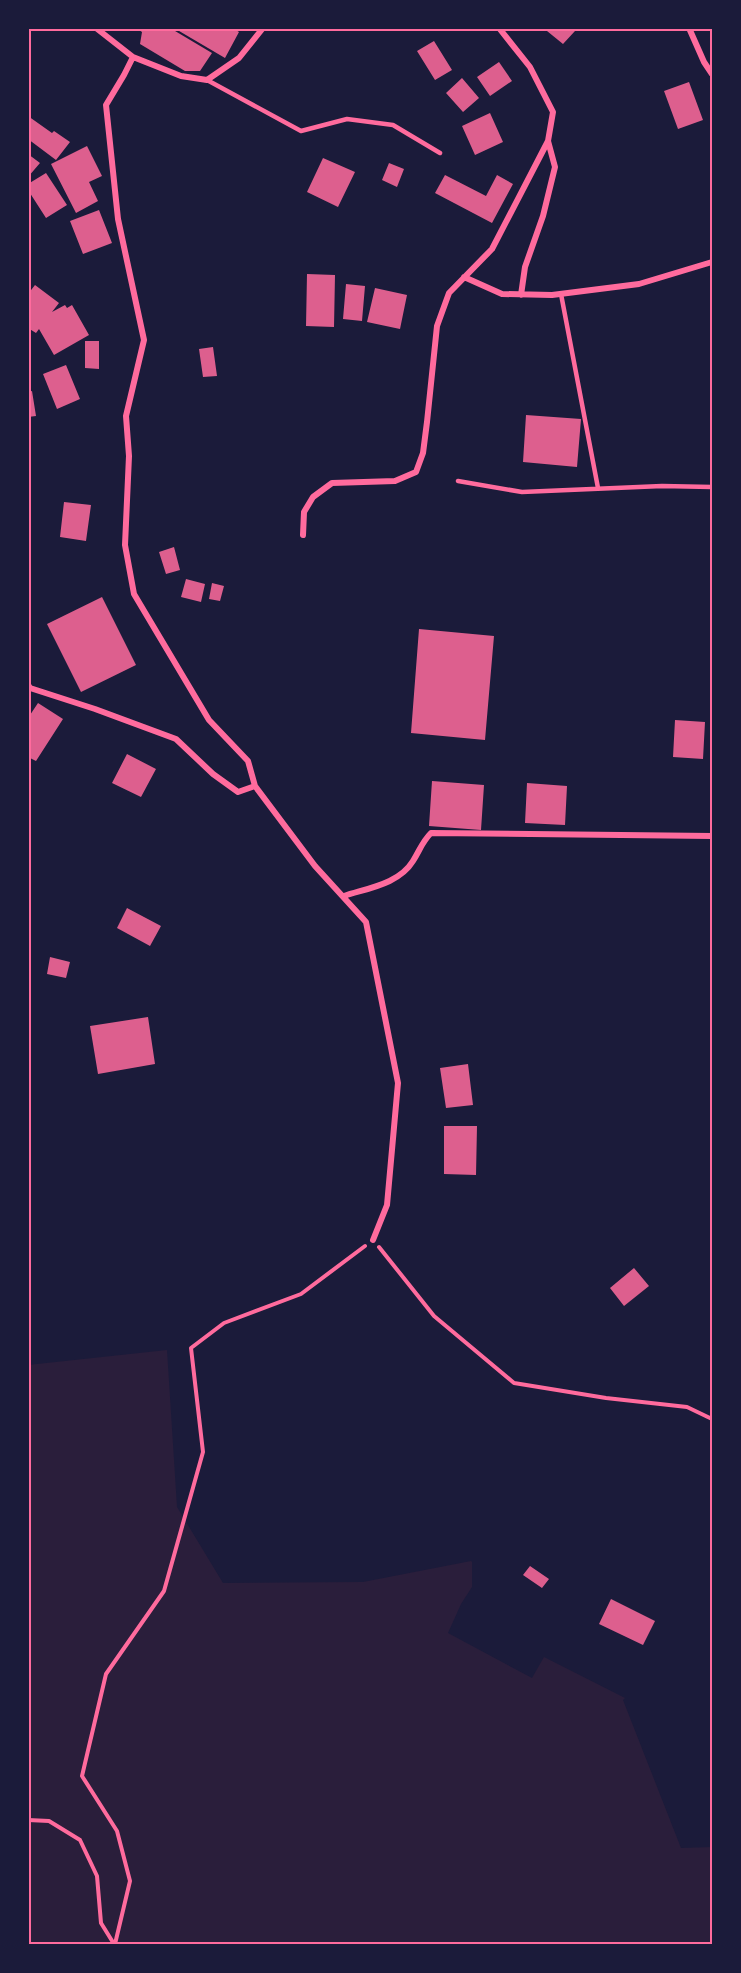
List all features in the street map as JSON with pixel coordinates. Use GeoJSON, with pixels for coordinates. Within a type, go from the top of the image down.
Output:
{"type":"FeatureCollection","features":[{"type":"Feature","properties":{"kind":"street"},"geometry":{"type":"LineString","coordinates":[[96,28],[133,57],[181,76],[207,80],[239,58],[263,28]]}},
{"type":"Feature","properties":{"kind":"street"},"geometry":{"type":"LineString","coordinates":[[303,535],[304,512],[313,497],[332,483],[395,481],[416,472],[423,453],[428,422],[437,326],[449,293],[492,249],[548,141],[553,112],[530,67],[499,28]]}},
{"type":"Feature","properties":{"kind":"street"},"geometry":{"type":"LineString","coordinates":[[689,28],[712,74]]}},
{"type":"Feature","properties":{"kind":"street"},"geometry":{"type":"LineString","coordinates":[[133,57],[106,105],[118,219],[144,340],[126,416],[129,456],[125,545],[134,594],[209,720],[248,761],[255,786],[315,866],[366,922],[398,1083],[387,1205],[373,1240]]}},
{"type":"Feature","properties":{"kind":"street"},"geometry":{"type":"LineString","coordinates":[[521,295],[525,267],[543,216],[555,167],[548,141]]}},
{"type":"Feature","properties":{"kind":"street"},"geometry":{"type":"LineString","coordinates":[[464,278],[502,294],[561,294],[639,284],[712,262]]}},
{"type":"Feature","properties":{"kind":"street"},"geometry":{"type":"LineString","coordinates":[[28,685],[30,688],[176,739],[213,774],[238,792],[255,786]]}},
{"type":"Feature","properties":{"kind":"street"},"geometry":{"type":"LineString","coordinates":[[344,896],[396,878],[413,862],[422,841],[431,833],[712,836]]}},
{"type":"Feature","properties":{"kind":"lane"},"geometry":{"type":"LineString","coordinates":[[207,80],[300,131],[347,119],[393,125],[440,153]]}},
{"type":"Feature","properties":{"kind":"lane"},"geometry":{"type":"LineString","coordinates":[[561,294],[598,488]]}},
{"type":"Feature","properties":{"kind":"lane"},"geometry":{"type":"LineString","coordinates":[[458,481],[522,492],[662,486],[712,487]]}},
{"type":"Feature","properties":{"kind":"path"},"geometry":{"type":"LineString","coordinates":[[114,1944],[130,1881],[117,1832],[82,1776],[106,1674],[164,1591],[202,1452],[191,1348],[224,1323],[301,1294],[373,1240],[434,1316],[514,1383],[606,1398],[687,1407],[712,1419]]}},
{"type":"Feature","properties":{"kind":"path"},"geometry":{"type":"LineString","coordinates":[[28,1820],[49,1821],[80,1840],[97,1876],[101,1923],[114,1944]]}},
{"type":"Feature","properties":{"kind":"shaded area"},"geometry":{"type":"Polygon","coordinates":[[[167,1350],[177,1507],[223,1583],[363,1582],[471,1561],[472,1587],[461,1604],[448,1633],[532,1678],[544,1657],[625,1698],[623,1700],[681,1848],[712,1847],[712,1944],[29,1944],[28,1365],[167,1350]]]}},
{"type":"Feature","properties":{"kind":"building"},"geometry":{"type":"Polygon","coordinates":[[[136,28],[170,28],[212,53],[200,71],[185,71],[140,44],[142,32],[136,28]]]}},
{"type":"Feature","properties":{"kind":"building"},"geometry":{"type":"Polygon","coordinates":[[[174,28],[233,28],[239,32],[225,58],[174,28]]]}},
{"type":"Feature","properties":{"kind":"building"},"geometry":{"type":"Polygon","coordinates":[[[549,28],[572,28],[575,31],[563,44],[547,31],[549,28]]]}},
{"type":"Feature","properties":{"kind":"building"},"geometry":{"type":"Polygon","coordinates":[[[434,41],[452,70],[435,80],[417,51],[434,41]]]}},
{"type":"Feature","properties":{"kind":"building"},"geometry":{"type":"Polygon","coordinates":[[[499,62],[512,81],[490,96],[477,77],[499,62]]]}},
{"type":"Feature","properties":{"kind":"building"},"geometry":{"type":"Polygon","coordinates":[[[462,78],[479,98],[463,112],[446,93],[462,78]]]}},
{"type":"Feature","properties":{"kind":"building"},"geometry":{"type":"Polygon","coordinates":[[[689,82],[703,120],[678,129],[664,91],[689,82]]]}},
{"type":"Feature","properties":{"kind":"building"},"geometry":{"type":"Polygon","coordinates":[[[490,113],[503,142],[475,155],[462,126],[490,113]]]}},
{"type":"Feature","properties":{"kind":"building"},"geometry":{"type":"Polygon","coordinates":[[[28,116],[52,133],[54,131],[70,142],[56,160],[28,139],[28,116]]]}},
{"type":"Feature","properties":{"kind":"building"},"geometry":{"type":"Polygon","coordinates":[[[87,146],[102,176],[89,182],[98,201],[76,213],[51,164],[87,146]]]}},
{"type":"Feature","properties":{"kind":"building"},"geometry":{"type":"Polygon","coordinates":[[[28,154],[40,163],[28,177],[28,154]]]}},
{"type":"Feature","properties":{"kind":"building"},"geometry":{"type":"Polygon","coordinates":[[[323,158],[355,172],[338,207],[307,192],[323,158]]]}},
{"type":"Feature","properties":{"kind":"building"},"geometry":{"type":"Polygon","coordinates":[[[389,163],[404,169],[397,187],[382,180],[389,163]]]}},
{"type":"Feature","properties":{"kind":"building"},"geometry":{"type":"Polygon","coordinates":[[[46,173],[67,205],[46,218],[28,190],[28,184],[46,173]]]}},
{"type":"Feature","properties":{"kind":"building"},"geometry":{"type":"Polygon","coordinates":[[[445,175],[486,196],[497,175],[513,184],[492,223],[435,193],[445,175]]]}},
{"type":"Feature","properties":{"kind":"building"},"geometry":{"type":"Polygon","coordinates":[[[99,210],[112,243],[83,254],[70,221],[99,210]]]}},
{"type":"Feature","properties":{"kind":"building"},"geometry":{"type":"Polygon","coordinates":[[[307,274],[335,275],[334,327],[306,326],[307,274]]]}},
{"type":"Feature","properties":{"kind":"building"},"geometry":{"type":"Polygon","coordinates":[[[346,284],[365,286],[362,321],[343,319],[346,284]]]}},
{"type":"Feature","properties":{"kind":"building"},"geometry":{"type":"Polygon","coordinates":[[[35,285],[59,303],[52,312],[65,305],[67,308],[72,305],[89,335],[54,355],[39,329],[36,333],[28,328],[28,294],[35,285]]]}},
{"type":"Feature","properties":{"kind":"building"},"geometry":{"type":"Polygon","coordinates":[[[375,288],[407,295],[400,329],[367,322],[375,288]]]}},
{"type":"Feature","properties":{"kind":"building"},"geometry":{"type":"Polygon","coordinates":[[[85,341],[99,341],[99,369],[85,368],[85,341]]]}},
{"type":"Feature","properties":{"kind":"building"},"geometry":{"type":"Polygon","coordinates":[[[213,347],[217,376],[203,377],[199,349],[213,347]]]}},
{"type":"Feature","properties":{"kind":"building"},"geometry":{"type":"Polygon","coordinates":[[[66,365],[80,399],[57,409],[43,374],[66,365]]]}},
{"type":"Feature","properties":{"kind":"building"},"geometry":{"type":"Polygon","coordinates":[[[32,391],[36,416],[28,417],[28,392],[32,391]]]}},
{"type":"Feature","properties":{"kind":"building"},"geometry":{"type":"Polygon","coordinates":[[[526,415],[581,419],[577,467],[523,462],[526,415]]]}},
{"type":"Feature","properties":{"kind":"building"},"geometry":{"type":"Polygon","coordinates":[[[64,502],[91,505],[86,541],[60,537],[64,502]]]}},
{"type":"Feature","properties":{"kind":"building"},"geometry":{"type":"Polygon","coordinates":[[[174,547],[180,570],[166,574],[159,552],[174,547]]]}},
{"type":"Feature","properties":{"kind":"building"},"geometry":{"type":"Polygon","coordinates":[[[186,579],[205,584],[201,602],[181,597],[186,579]]]}},
{"type":"Feature","properties":{"kind":"building"},"geometry":{"type":"Polygon","coordinates":[[[212,583],[224,586],[220,601],[209,599],[212,583]]]}},
{"type":"Feature","properties":{"kind":"building"},"geometry":{"type":"Polygon","coordinates":[[[102,597],[136,665],[81,692],[47,624],[102,597]]]}},
{"type":"Feature","properties":{"kind":"building"},"geometry":{"type":"Polygon","coordinates":[[[419,629],[494,636],[485,740],[411,733],[419,629]]]}},
{"type":"Feature","properties":{"kind":"building"},"geometry":{"type":"Polygon","coordinates":[[[38,703],[63,719],[36,761],[28,757],[28,718],[38,703]]]}},
{"type":"Feature","properties":{"kind":"building"},"geometry":{"type":"Polygon","coordinates":[[[675,720],[705,722],[703,759],[673,757],[675,720]]]}},
{"type":"Feature","properties":{"kind":"building"},"geometry":{"type":"Polygon","coordinates":[[[127,754],[156,769],[141,797],[112,783],[127,754]]]}},
{"type":"Feature","properties":{"kind":"building"},"geometry":{"type":"Polygon","coordinates":[[[432,781],[484,785],[481,830],[429,826],[432,781]]]}},
{"type":"Feature","properties":{"kind":"building"},"geometry":{"type":"Polygon","coordinates":[[[527,783],[567,786],[565,825],[525,823],[527,783]]]}},
{"type":"Feature","properties":{"kind":"building"},"geometry":{"type":"Polygon","coordinates":[[[127,908],[161,926],[150,946],[117,928],[127,908]]]}},
{"type":"Feature","properties":{"kind":"building"},"geometry":{"type":"Polygon","coordinates":[[[50,957],[70,962],[66,978],[47,974],[50,957]]]}},
{"type":"Feature","properties":{"kind":"building"},"geometry":{"type":"Polygon","coordinates":[[[148,1017],[155,1064],[98,1074],[90,1026],[148,1017]]]}},
{"type":"Feature","properties":{"kind":"building"},"geometry":{"type":"Polygon","coordinates":[[[468,1064],[473,1105],[446,1108],[440,1068],[468,1064]]]}},
{"type":"Feature","properties":{"kind":"building"},"geometry":{"type":"Polygon","coordinates":[[[444,1126],[477,1126],[476,1175],[444,1174],[444,1126]]]}},
{"type":"Feature","properties":{"kind":"building"},"geometry":{"type":"Polygon","coordinates":[[[634,1268],[649,1286],[624,1306],[610,1288],[634,1268]]]}},
{"type":"Feature","properties":{"kind":"building"},"geometry":{"type":"Polygon","coordinates":[[[530,1566],[549,1579],[542,1588],[523,1575],[530,1566]]]}},
{"type":"Feature","properties":{"kind":"building"},"geometry":{"type":"Polygon","coordinates":[[[611,1599],[655,1621],[643,1645],[599,1624],[611,1599]]]}}]}
